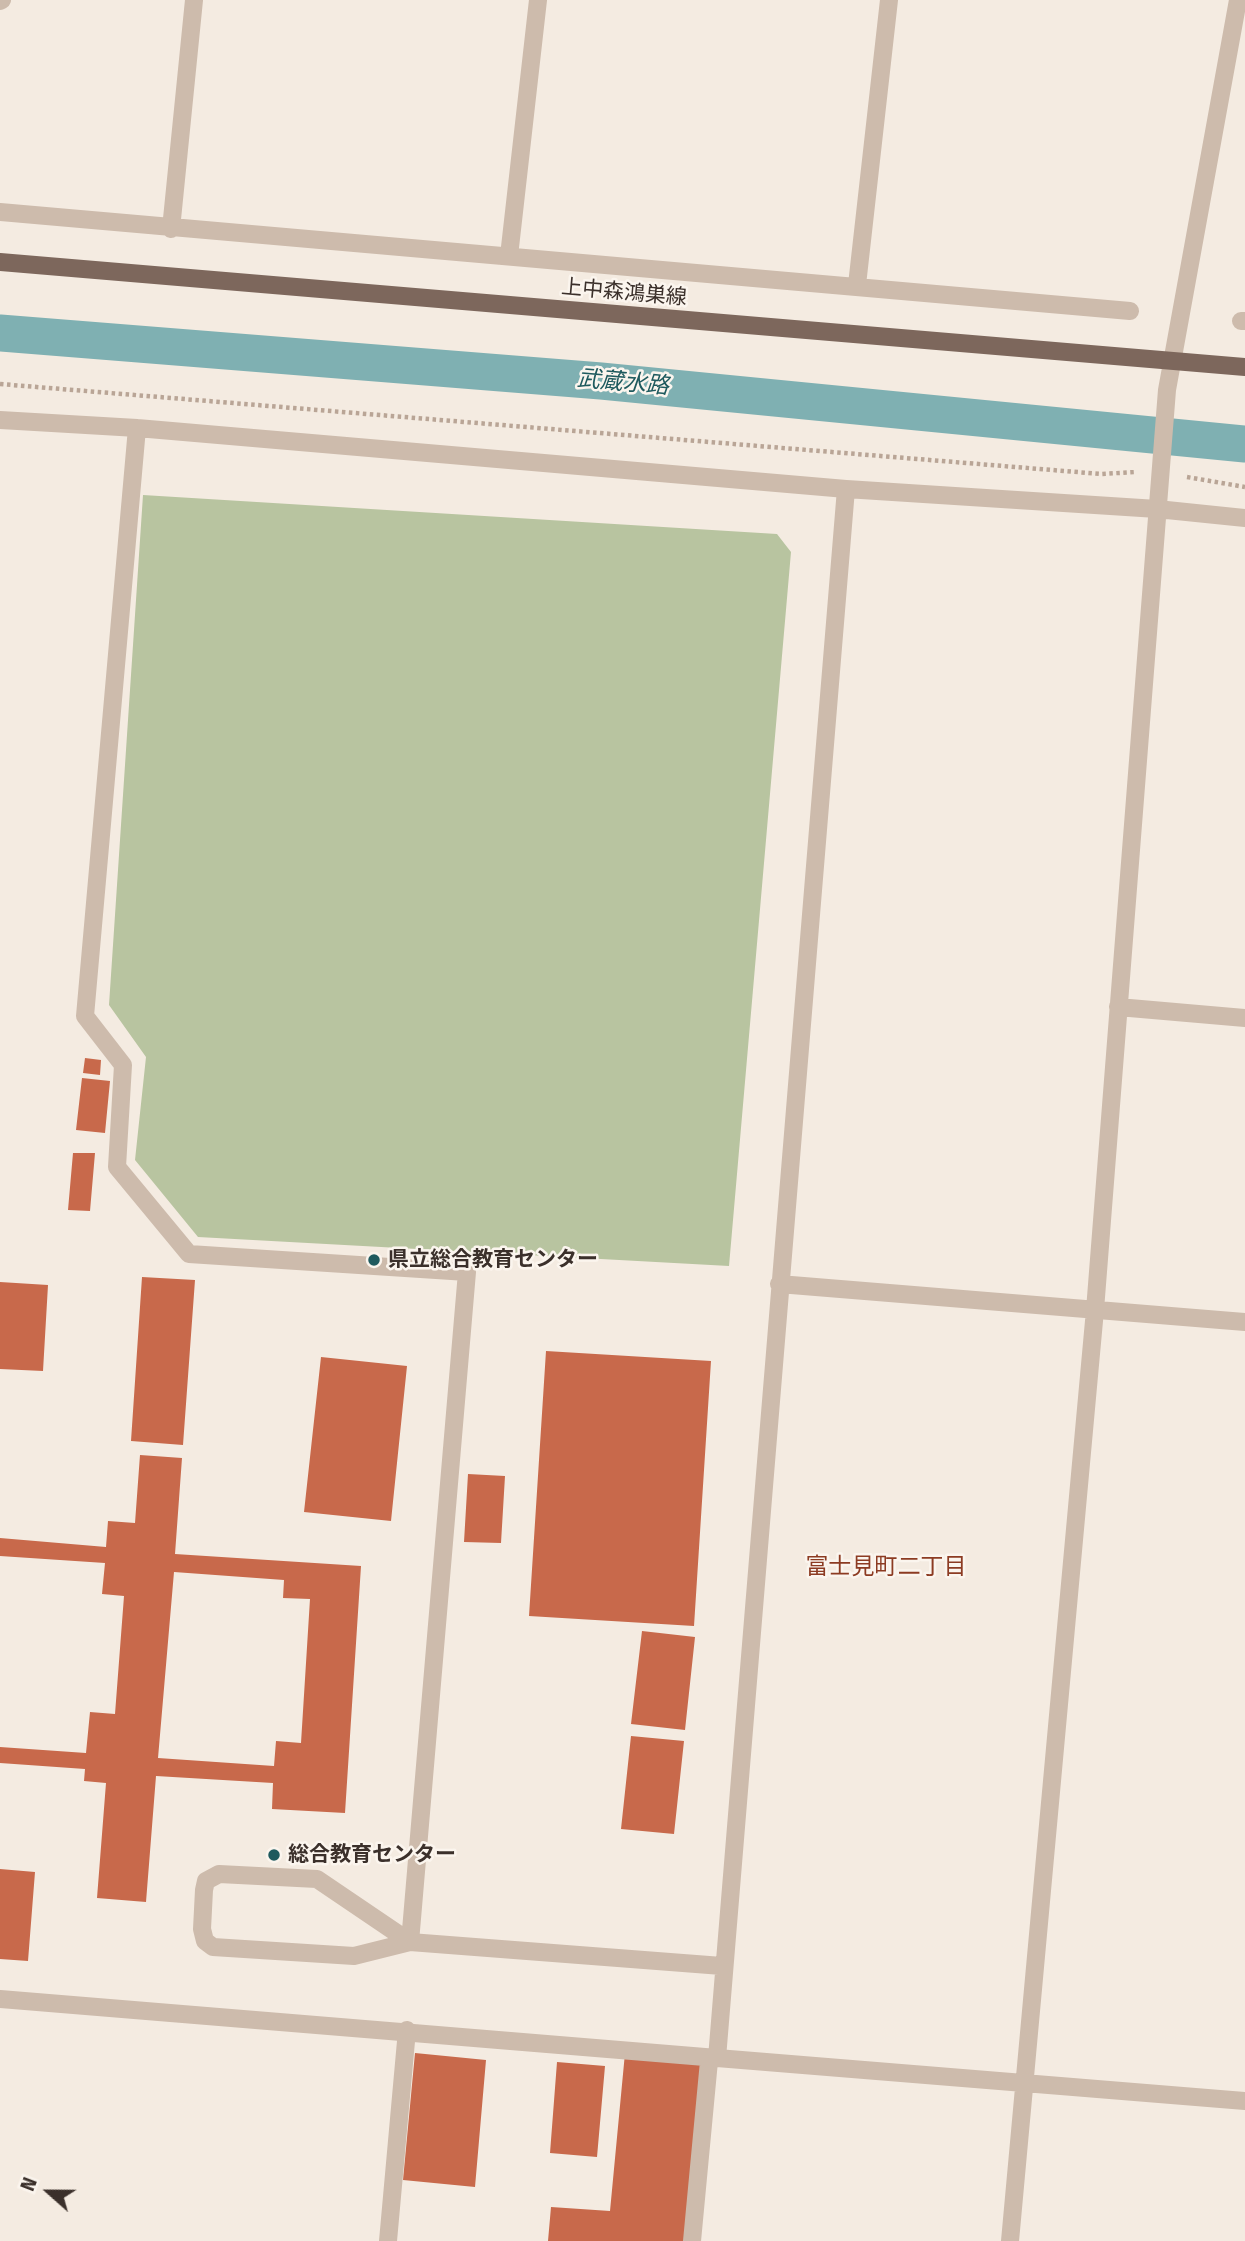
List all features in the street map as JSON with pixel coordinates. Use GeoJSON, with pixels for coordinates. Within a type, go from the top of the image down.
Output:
{"type":"FeatureCollection","features":[{"type":"Feature","properties":{"kind":"main road","name":"上中森鴻巣線"},"geometry":{"type":"LineString","coordinates":[[0,262],[1245,367]]}},
{"type":"Feature","properties":{"kind":"street"},"geometry":{"type":"LineString","coordinates":[[171,229],[194,0]]}},
{"type":"Feature","properties":{"kind":"street"},"geometry":{"type":"LineString","coordinates":[[509,256],[538,0]]}},
{"type":"Feature","properties":{"kind":"street"},"geometry":{"type":"LineString","coordinates":[[857,285],[889,0]]}},
{"type":"Feature","properties":{"kind":"street"},"geometry":{"type":"LineString","coordinates":[[1010,2241],[1095,1310],[1167,390],[1238,0]]}},
{"type":"Feature","properties":{"kind":"street"},"geometry":{"type":"LineString","coordinates":[[0,212],[1130,311]]}},
{"type":"Feature","properties":{"kind":"street"},"geometry":{"type":"LineString","coordinates":[[0,420],[137,428],[846,489],[1157,509],[1245,518]]}},
{"type":"Feature","properties":{"kind":"street"},"geometry":{"type":"LineString","coordinates":[[137,428],[85,1016],[123,1065],[117,1167],[189,1254],[467,1272],[410,1942]]}},
{"type":"Feature","properties":{"kind":"street"},"geometry":{"type":"LineString","coordinates":[[717,2058],[722,1966],[846,489]]}},
{"type":"Feature","properties":{"kind":"street"},"geometry":{"type":"LineString","coordinates":[[1118,1007],[1245,1018]]}},
{"type":"Feature","properties":{"kind":"street"},"geometry":{"type":"LineString","coordinates":[[779,1284],[1245,1322]]}},
{"type":"Feature","properties":{"kind":"street"},"geometry":{"type":"LineString","coordinates":[[410,1942],[317,1879],[219,1874],[206,1881],[202,1929],[205,1941],[213,1947],[355,1956],[410,1942],[722,1966]]}},
{"type":"Feature","properties":{"kind":"street"},"geometry":{"type":"LineString","coordinates":[[0,1999],[407,2030],[1245,2101]]}},
{"type":"Feature","properties":{"kind":"street"},"geometry":{"type":"LineString","coordinates":[[388,2241],[407,2030]]}},
{"type":"Feature","properties":{"kind":"street"},"geometry":{"type":"LineString","coordinates":[[692,2241],[709,2060],[717,2058]]}},
{"type":"Feature","properties":{"kind":"path"},"geometry":{"type":"LineString","coordinates":[[0,384],[1101,474],[1135,472]]}},
{"type":"Feature","properties":{"kind":"path"},"geometry":{"type":"LineString","coordinates":[[1184,476],[1245,487]]}},
{"type":"Feature","properties":{"kind":"green space"},"geometry":{"type":"Polygon","coordinates":[[[143,495],[777,534],[791,552],[729,1266],[198,1237],[135,1160],[146,1057],[109,1005],[143,495]]]}},
{"type":"Feature","properties":{"kind":"building"},"geometry":{"type":"Polygon","coordinates":[[[85,1058],[101,1060],[100,1075],[83,1073],[85,1058]]]}},
{"type":"Feature","properties":{"kind":"building"},"geometry":{"type":"Polygon","coordinates":[[[82,1078],[110,1081],[105,1133],[76,1130],[82,1078]]]}},
{"type":"Feature","properties":{"kind":"building"},"geometry":{"type":"Polygon","coordinates":[[[73,1153],[95,1153],[90,1211],[68,1210],[73,1153]]]}},
{"type":"Feature","properties":{"kind":"building"},"geometry":{"type":"Polygon","coordinates":[[[142,1277],[195,1280],[183,1445],[131,1441],[142,1277]]]}},
{"type":"Feature","properties":{"kind":"building"},"geometry":{"type":"Polygon","coordinates":[[[0,1282],[48,1285],[43,1371],[0,1369],[0,1282]]]}},
{"type":"Feature","properties":{"kind":"building"},"geometry":{"type":"Polygon","coordinates":[[[546,1351],[711,1361],[694,1626],[529,1616],[546,1351]]]}},
{"type":"Feature","properties":{"kind":"building"},"geometry":{"type":"Polygon","coordinates":[[[321,1357],[407,1366],[391,1521],[304,1512],[321,1357]]]}},
{"type":"Feature","properties":{"kind":"building"},"geometry":{"type":"Polygon","coordinates":[[[140,1455],[182,1458],[175,1554],[361,1566],[345,1813],[272,1809],[273,1783],[156,1776],[146,1902],[97,1898],[106,1783],[84,1781],[85,1769],[0,1763],[0,1747],[86,1753],[90,1712],[115,1714],[124,1596],[102,1594],[105,1563],[0,1556],[0,1538],[106,1547],[108,1521],[135,1523],[140,1455]],[[174,1572],[158,1758],[274,1766],[276,1741],[301,1743],[310,1599],[283,1598],[284,1580],[174,1572]]]}},
{"type":"Feature","properties":{"kind":"building"},"geometry":{"type":"Polygon","coordinates":[[[468,1474],[505,1476],[501,1543],[464,1542],[468,1474]]]}},
{"type":"Feature","properties":{"kind":"building"},"geometry":{"type":"Polygon","coordinates":[[[642,1631],[695,1637],[685,1730],[631,1724],[642,1631]]]}},
{"type":"Feature","properties":{"kind":"building"},"geometry":{"type":"Polygon","coordinates":[[[631,1736],[684,1741],[674,1834],[621,1829],[631,1736]]]}},
{"type":"Feature","properties":{"kind":"building"},"geometry":{"type":"Polygon","coordinates":[[[0,1869],[35,1872],[28,1961],[0,1959],[0,1869]]]}},
{"type":"Feature","properties":{"kind":"building"},"geometry":{"type":"Polygon","coordinates":[[[415,2053],[486,2060],[475,2187],[403,2180],[415,2053]]]}},
{"type":"Feature","properties":{"kind":"building"},"geometry":{"type":"Polygon","coordinates":[[[625,2053],[709,2061],[692,2241],[548,2241],[551,2207],[610,2211],[625,2053]]]}},
{"type":"Feature","properties":{"kind":"building"},"geometry":{"type":"Polygon","coordinates":[[[557,2062],[605,2066],[597,2157],[550,2153],[557,2062]]]}},
{"type":"Feature","properties":{"kind":"waterway","name":"武蔵水路"},"geometry":{"type":"LineString","coordinates":[[0,333],[601,381],[1245,444]]}},
{"type":"Feature","properties":{"kind":"place","name":"県立総合教育センター"},"geometry":{"type":"Point","coordinates":[374,1260]}},
{"type":"Feature","properties":{"kind":"place","name":"総合教育センター"},"geometry":{"type":"Point","coordinates":[274,1855]}},
{"type":"Feature","properties":{"kind":"district","name":"富士見町二丁目"},"geometry":{"type":"Point","coordinates":[886,1568]}}]}
